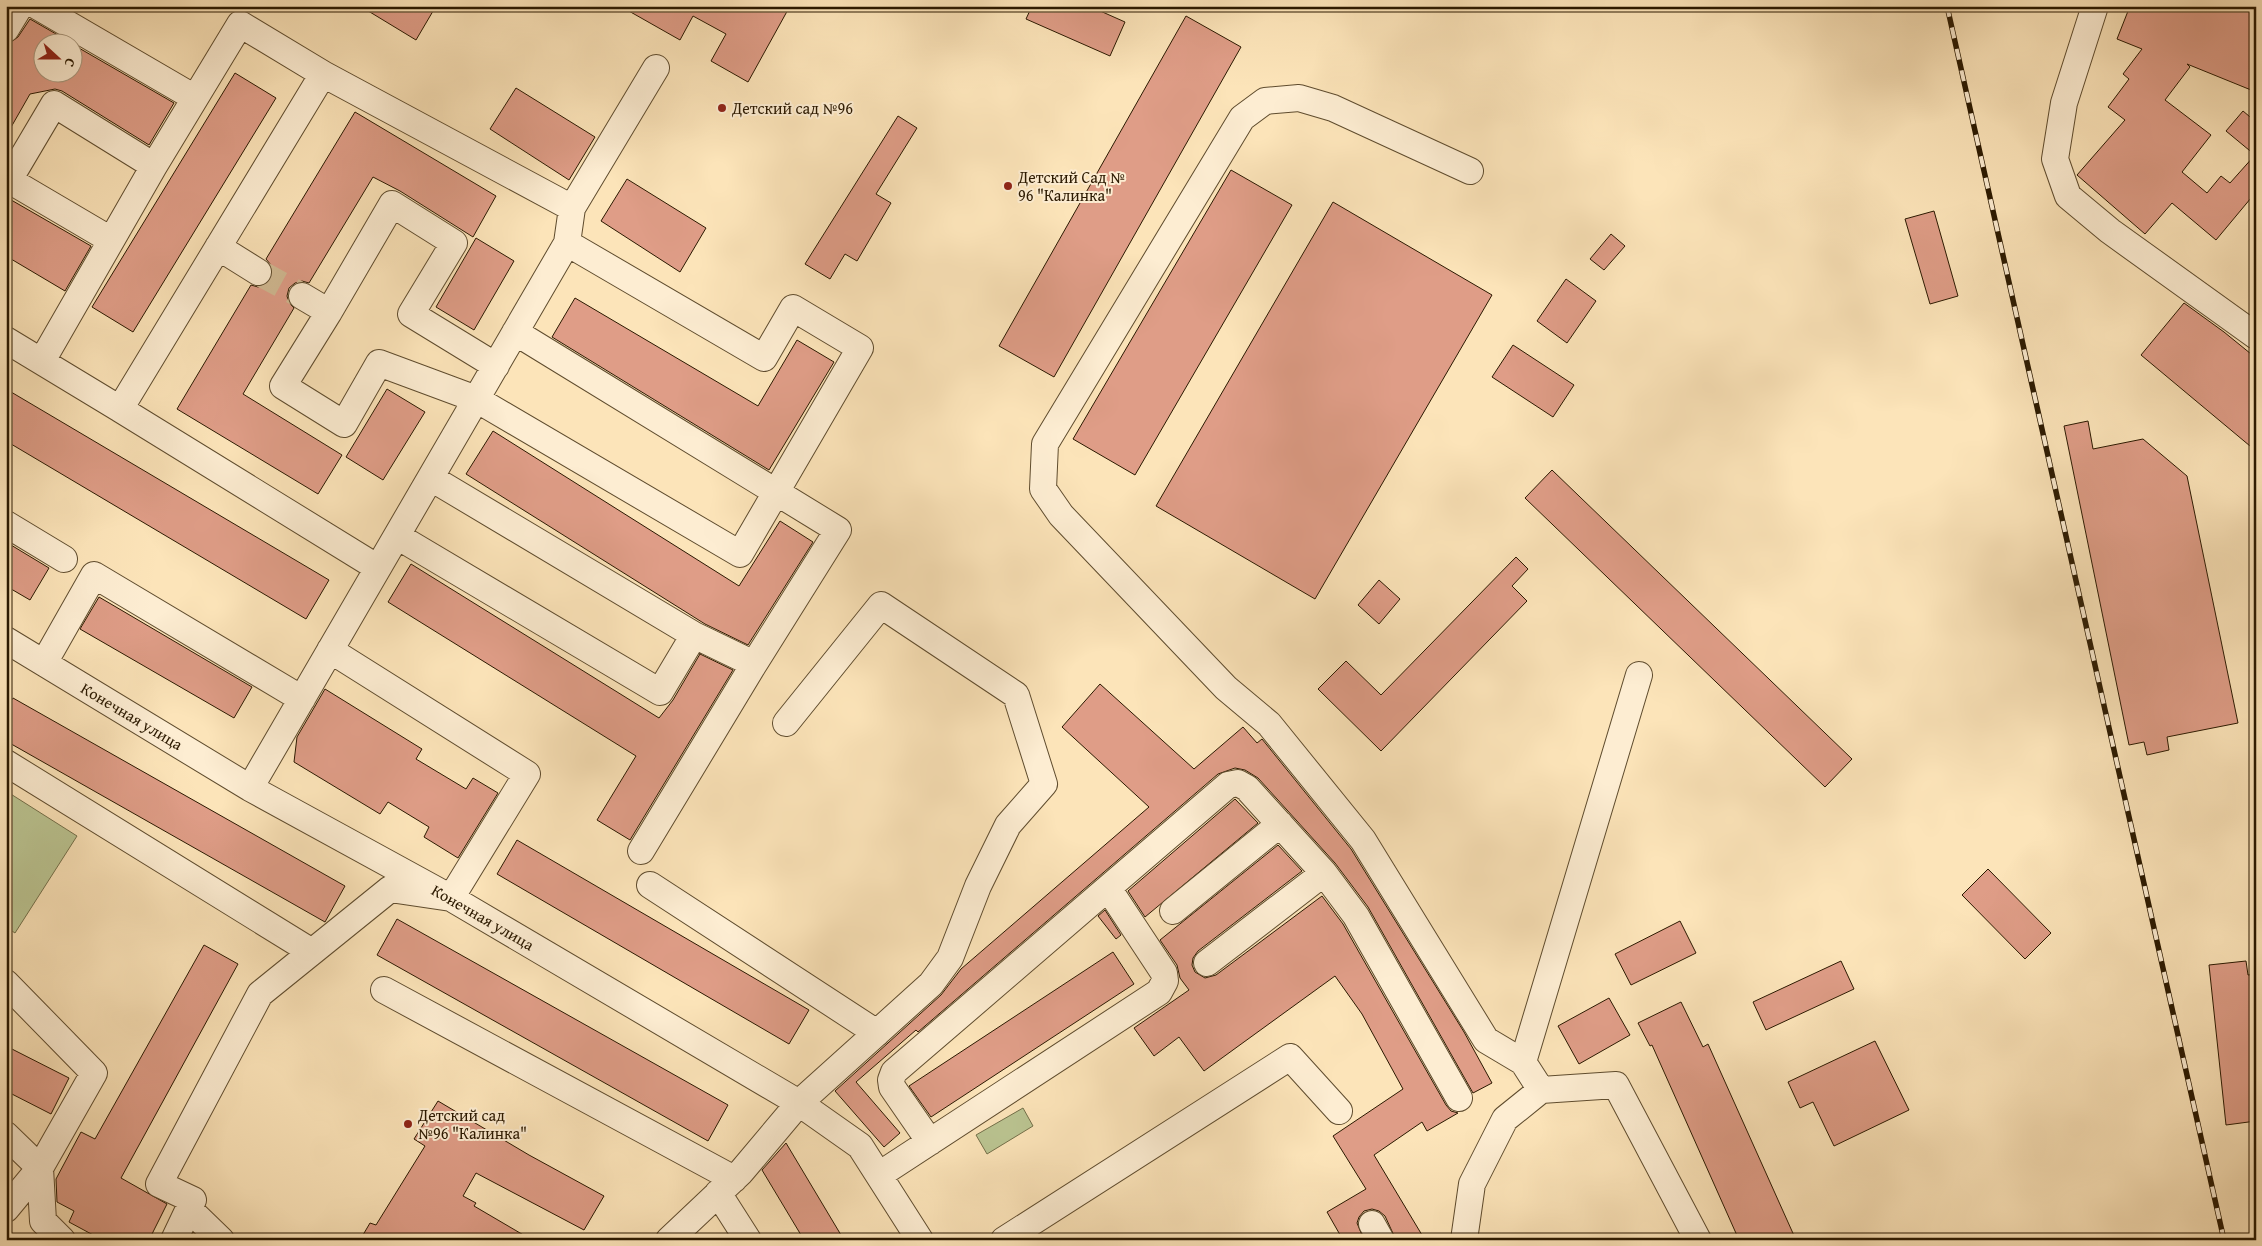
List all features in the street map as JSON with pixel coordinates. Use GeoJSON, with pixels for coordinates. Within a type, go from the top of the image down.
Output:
{"type":"FeatureCollection","features":[{"type":"Feature","properties":{"kind":"street"},"geometry":{"type":"LineString","coordinates":[[6,29],[20,6]]}},
{"type":"Feature","properties":{"kind":"street"},"geometry":{"type":"LineString","coordinates":[[37,6],[196,98]]}},
{"type":"Feature","properties":{"kind":"street"},"geometry":{"type":"LineString","coordinates":[[2095,6],[2064,103],[2055,159],[2068,196],[2110,231],[2256,336]]}},
{"type":"Feature","properties":{"kind":"street"},"geometry":{"type":"LineString","coordinates":[[42,361],[154,166],[240,24],[323,74],[572,208]]}},
{"type":"Feature","properties":{"kind":"street"},"geometry":{"type":"LineString","coordinates":[[250,788],[567,243],[572,208],[656,68]]}},
{"type":"Feature","properties":{"kind":"street"},"geometry":{"type":"LineString","coordinates":[[120,409],[323,74]]}},
{"type":"Feature","properties":{"kind":"street"},"geometry":{"type":"LineString","coordinates":[[1470,171],[1334,108],[1299,98],[1264,102],[1250,112],[1242,118],[1044,444],[1044,489],[1061,515],[1226,688],[1269,724],[1363,840],[1486,1040],[1523,1062],[1541,1090]]}},
{"type":"Feature","properties":{"kind":"street"},"geometry":{"type":"LineString","coordinates":[[111,240],[9,180],[54,104],[154,166]]}},
{"type":"Feature","properties":{"kind":"street"},"geometry":{"type":"LineString","coordinates":[[496,366],[411,314],[454,243],[392,204],[283,386],[344,424],[379,363],[476,399],[740,554],[860,348],[793,308],[764,358],[567,243]]}},
{"type":"Feature","properties":{"kind":"street"},"geometry":{"type":"LineString","coordinates":[[218,247],[258,272]]}},
{"type":"Feature","properties":{"kind":"street"},"geometry":{"type":"LineString","coordinates":[[302,296],[329,312]]}},
{"type":"Feature","properties":{"kind":"street"},"geometry":{"type":"LineString","coordinates":[[515,332],[838,530],[754,664],[641,851]]}},
{"type":"Feature","properties":{"kind":"street"},"geometry":{"type":"LineString","coordinates":[[6,340],[378,568]]}},
{"type":"Feature","properties":{"kind":"street"},"geometry":{"type":"LineString","coordinates":[[431,478],[694,635],[754,664]]}},
{"type":"Feature","properties":{"kind":"street"},"geometry":{"type":"LineString","coordinates":[[6,524],[64,559]]}},
{"type":"Feature","properties":{"kind":"street"},"geometry":{"type":"LineString","coordinates":[[397,536],[660,692],[694,635]]}},
{"type":"Feature","properties":{"kind":"street"},"geometry":{"type":"LineString","coordinates":[[44,663],[94,575],[302,699]]}},
{"type":"Feature","properties":{"kind":"street"},"geometry":{"type":"LineString","coordinates":[[669,1240],[726,1186],[799,1103],[931,984],[942,971],[950,958],[978,886],[1008,825],[1044,784],[1016,695],[881,605],[786,723]]}},
{"type":"Feature","properties":{"kind":"street","name":"Конечная улица"},"geometry":{"type":"LineString","coordinates":[[9,647],[44,663],[250,788],[451,898],[799,1103],[860,1146],[920,1240]]}},
{"type":"Feature","properties":{"kind":"street"},"geometry":{"type":"LineString","coordinates":[[174,1240],[193,1200],[160,1184],[260,994],[390,889],[451,898],[527,774],[330,650]]}},
{"type":"Feature","properties":{"kind":"street"},"geometry":{"type":"LineString","coordinates":[[1523,1062],[1639,675]]}},
{"type":"Feature","properties":{"kind":"street"},"geometry":{"type":"LineString","coordinates":[[6,763],[312,952]]}},
{"type":"Feature","properties":{"kind":"street"},"geometry":{"type":"LineString","coordinates":[[930,1142],[892,1087],[891,1080],[894,1072],[1228,785],[1238,783],[1248,788],[1324,873],[1356,916],[1459,1098]]}},
{"type":"Feature","properties":{"kind":"street"},"geometry":{"type":"LineString","coordinates":[[1172,911],[1280,824]]}},
{"type":"Feature","properties":{"kind":"street"},"geometry":{"type":"LineString","coordinates":[[1207,963],[1324,873]]}},
{"type":"Feature","properties":{"kind":"street"},"geometry":{"type":"LineString","coordinates":[[650,885],[877,1033]]}},
{"type":"Feature","properties":{"kind":"street"},"geometry":{"type":"LineString","coordinates":[[879,1175],[1159,992],[1165,981],[1164,973],[1108,888]]}},
{"type":"Feature","properties":{"kind":"street"},"geometry":{"type":"LineString","coordinates":[[6,983],[94,1073],[40,1168],[6,1209]]}},
{"type":"Feature","properties":{"kind":"street"},"geometry":{"type":"LineString","coordinates":[[384,990],[726,1186],[748,1240]]}},
{"type":"Feature","properties":{"kind":"street"},"geometry":{"type":"LineString","coordinates":[[1004,1240],[1290,1057],[1339,1111]]}},
{"type":"Feature","properties":{"kind":"street"},"geometry":{"type":"LineString","coordinates":[[1464,1240],[1472,1184],[1505,1119],[1541,1090],[1616,1084],[1698,1240]]}},
{"type":"Feature","properties":{"kind":"street"},"geometry":{"type":"LineString","coordinates":[[6,1135],[40,1168],[44,1221],[62,1240]]}},
{"type":"Feature","properties":{"kind":"street"},"geometry":{"type":"LineString","coordinates":[[189,1208],[221,1240]]}},
{"type":"Feature","properties":{"kind":"green space"},"geometry":{"type":"Polygon","coordinates":[[[6,791],[77,836],[15,933],[6,927],[6,791]]]}},
{"type":"Feature","properties":{"kind":"green space"},"geometry":{"type":"Polygon","coordinates":[[[1023,1108],[1033,1126],[987,1154],[976,1135],[1023,1108]]]}},
{"type":"Feature","properties":{"kind":"building"},"geometry":{"type":"Polygon","coordinates":[[[360,6],[436,6],[416,40],[360,6]]]}},
{"type":"Feature","properties":{"kind":"building"},"geometry":{"type":"Polygon","coordinates":[[[620,6],[790,6],[748,82],[711,61],[726,34],[693,16],[680,40],[620,6]]]}},
{"type":"Feature","properties":{"kind":"building"},"geometry":{"type":"Polygon","coordinates":[[[1032,6],[1089,6],[1125,22],[1110,56],[1026,19],[1032,6]]]}},
{"type":"Feature","properties":{"kind":"building"},"geometry":{"type":"Polygon","coordinates":[[[2130,6],[2256,6],[2256,92],[2187,64],[2190,67],[2165,100],[2211,135],[2182,172],[2207,193],[2221,176],[2230,183],[2255,155],[2226,131],[2243,111],[2256,122],[2256,192],[2216,240],[2172,203],[2145,234],[2077,175],[2125,120],[2108,107],[2129,79],[2123,74],[2142,49],[2117,39],[2130,6]]]}},
{"type":"Feature","properties":{"kind":"building"},"geometry":{"type":"Polygon","coordinates":[[[1186,16],[1241,47],[1054,377],[999,346],[1186,16]]]}},
{"type":"Feature","properties":{"kind":"building"},"geometry":{"type":"Polygon","coordinates":[[[30,19],[53,32],[32,32],[32,82],[82,82],[82,50],[174,103],[149,145],[62,91],[55,89],[30,94],[6,136],[6,45],[18,37],[30,19]]]}},
{"type":"Feature","properties":{"kind":"building"},"geometry":{"type":"Polygon","coordinates":[[[235,73],[276,98],[133,332],[92,307],[235,73]]]}},
{"type":"Feature","properties":{"kind":"building"},"geometry":{"type":"Polygon","coordinates":[[[516,88],[595,137],[569,180],[490,129],[516,88]]]}},
{"type":"Feature","properties":{"kind":"building"},"geometry":{"type":"Polygon","coordinates":[[[355,112],[496,196],[473,237],[400,191],[373,177],[309,283],[302,281],[295,283],[289,288],[287,296],[289,303],[294,308],[243,394],[342,455],[318,494],[177,409],[251,285],[258,287],[265,285],[271,280],[273,272],[271,265],[266,259],[355,112]]]}},
{"type":"Feature","properties":{"kind":"building"},"geometry":{"type":"Polygon","coordinates":[[[898,116],[917,128],[876,194],[891,203],[857,261],[845,254],[830,279],[805,264],[898,116]]]}},
{"type":"Feature","properties":{"kind":"building"},"geometry":{"type":"Polygon","coordinates":[[[1231,170],[1292,205],[1135,475],[1073,439],[1231,170]]]}},
{"type":"Feature","properties":{"kind":"building"},"geometry":{"type":"Polygon","coordinates":[[[627,179],[706,228],[680,272],[601,221],[627,179]]]}},
{"type":"Feature","properties":{"kind":"building"},"geometry":{"type":"Polygon","coordinates":[[[6,197],[91,246],[65,291],[6,256],[6,197]]]}},
{"type":"Feature","properties":{"kind":"building"},"geometry":{"type":"Polygon","coordinates":[[[1333,202],[1492,295],[1315,599],[1156,506],[1333,202]]]}},
{"type":"Feature","properties":{"kind":"building"},"geometry":{"type":"Polygon","coordinates":[[[1934,211],[1958,296],[1930,304],[1905,219],[1934,211]]]}},
{"type":"Feature","properties":{"kind":"building"},"geometry":{"type":"Polygon","coordinates":[[[1611,234],[1625,246],[1604,270],[1590,259],[1611,234]]]}},
{"type":"Feature","properties":{"kind":"building"},"geometry":{"type":"Polygon","coordinates":[[[476,238],[514,261],[474,330],[436,307],[476,238]]]}},
{"type":"Feature","properties":{"kind":"building"},"geometry":{"type":"Polygon","coordinates":[[[1566,279],[1596,301],[1567,343],[1537,321],[1566,279]]]}},
{"type":"Feature","properties":{"kind":"building"},"geometry":{"type":"Polygon","coordinates":[[[575,298],[758,406],[797,340],[834,362],[769,470],[552,337],[575,298]]]}},
{"type":"Feature","properties":{"kind":"building"},"geometry":{"type":"Polygon","coordinates":[[[2184,303],[2256,358],[2256,451],[2141,355],[2184,303]]]}},
{"type":"Feature","properties":{"kind":"building"},"geometry":{"type":"Polygon","coordinates":[[[1513,345],[1574,385],[1553,417],[1492,377],[1513,345]]]}},
{"type":"Feature","properties":{"kind":"building"},"geometry":{"type":"Polygon","coordinates":[[[6,389],[329,580],[306,619],[6,441],[6,389]]]}},
{"type":"Feature","properties":{"kind":"building"},"geometry":{"type":"Polygon","coordinates":[[[387,389],[425,412],[383,480],[346,457],[387,389]]]}},
{"type":"Feature","properties":{"kind":"building"},"geometry":{"type":"Polygon","coordinates":[[[2088,421],[2093,449],[2143,439],[2187,476],[2238,723],[2167,737],[2169,750],[2147,755],[2144,742],[2129,745],[2064,426],[2088,421]]]}},
{"type":"Feature","properties":{"kind":"building"},"geometry":{"type":"Polygon","coordinates":[[[493,431],[739,586],[780,521],[813,542],[748,645],[705,624],[466,474],[493,431]]]}},
{"type":"Feature","properties":{"kind":"building"},"geometry":{"type":"Polygon","coordinates":[[[1552,470],[1852,759],[1825,787],[1525,498],[1552,470]]]}},
{"type":"Feature","properties":{"kind":"building"},"geometry":{"type":"Polygon","coordinates":[[[6,542],[49,568],[30,600],[6,586],[6,542]]]}},
{"type":"Feature","properties":{"kind":"building"},"geometry":{"type":"Polygon","coordinates":[[[1516,557],[1528,569],[1512,586],[1527,601],[1381,751],[1318,689],[1346,661],[1381,695],[1516,557]]]}},
{"type":"Feature","properties":{"kind":"building"},"geometry":{"type":"Polygon","coordinates":[[[411,564],[659,718],[673,700],[700,654],[733,670],[630,840],[597,820],[636,756],[388,602],[411,564]]]}},
{"type":"Feature","properties":{"kind":"building"},"geometry":{"type":"Polygon","coordinates":[[[1379,580],[1400,599],[1379,624],[1358,605],[1379,580]]]}},
{"type":"Feature","properties":{"kind":"building"},"geometry":{"type":"Polygon","coordinates":[[[99,597],[252,687],[234,718],[80,629],[99,597]]]}},
{"type":"Feature","properties":{"kind":"building"},"geometry":{"type":"Polygon","coordinates":[[[1100,684],[1194,769],[1243,727],[1257,743],[1262,739],[1351,849],[1464,1032],[1492,1083],[1473,1093],[1368,907],[1335,863],[1258,778],[1245,770],[1235,768],[1218,774],[918,1032],[916,1030],[856,1082],[900,1133],[884,1147],[835,1091],[941,995],[961,969],[1149,807],[1062,727],[1100,684]]]}},
{"type":"Feature","properties":{"kind":"building"},"geometry":{"type":"Polygon","coordinates":[[[325,689],[422,749],[416,759],[466,789],[473,778],[498,793],[458,858],[424,837],[429,827],[388,802],[380,814],[294,762],[297,737],[325,689]]]}},
{"type":"Feature","properties":{"kind":"building"},"geometry":{"type":"Polygon","coordinates":[[[13,698],[345,886],[325,922],[6,741],[6,709],[13,698]]]}},
{"type":"Feature","properties":{"kind":"building"},"geometry":{"type":"Polygon","coordinates":[[[1235,799],[1258,823],[1145,917],[1128,891],[1235,799]]]}},
{"type":"Feature","properties":{"kind":"building"},"geometry":{"type":"Polygon","coordinates":[[[517,840],[809,1010],[789,1044],[497,874],[517,840]]]}},
{"type":"Feature","properties":{"kind":"building"},"geometry":{"type":"Polygon","coordinates":[[[1278,845],[1302,871],[1198,951],[1193,958],[1192,965],[1195,972],[1205,978],[1216,975],[1322,896],[1343,924],[1446,1105],[1451,1111],[1458,1113],[1427,1131],[1422,1122],[1374,1155],[1425,1240],[1396,1240],[1385,1216],[1379,1211],[1372,1209],[1364,1211],[1357,1223],[1364,1240],[1343,1240],[1327,1212],[1366,1189],[1333,1136],[1403,1089],[1362,1014],[1335,976],[1204,1071],[1179,1037],[1154,1056],[1134,1028],[1189,990],[1180,978],[1177,965],[1160,940],[1278,845]]]}},
{"type":"Feature","properties":{"kind":"building"},"geometry":{"type":"Polygon","coordinates":[[[1988,869],[2051,933],[2025,959],[1962,895],[1988,869]]]}},
{"type":"Feature","properties":{"kind":"building"},"geometry":{"type":"Polygon","coordinates":[[[1105,910],[1121,935],[1116,939],[1098,916],[1105,910]]]}},
{"type":"Feature","properties":{"kind":"building"},"geometry":{"type":"Polygon","coordinates":[[[397,919],[728,1105],[708,1141],[377,955],[397,919]]]}},
{"type":"Feature","properties":{"kind":"building"},"geometry":{"type":"Polygon","coordinates":[[[1680,921],[1696,953],[1631,985],[1615,954],[1680,921]]]}},
{"type":"Feature","properties":{"kind":"building"},"geometry":{"type":"Polygon","coordinates":[[[204,945],[238,964],[121,1178],[167,1204],[149,1240],[93,1240],[95,1236],[69,1222],[74,1211],[57,1202],[56,1179],[81,1132],[95,1139],[204,945]]]}},
{"type":"Feature","properties":{"kind":"building"},"geometry":{"type":"Polygon","coordinates":[[[1113,952],[1134,984],[931,1117],[909,1086],[1113,952]]]}},
{"type":"Feature","properties":{"kind":"building"},"geometry":{"type":"Polygon","coordinates":[[[1841,961],[1854,989],[1766,1030],[1753,1002],[1841,961]]]}},
{"type":"Feature","properties":{"kind":"building"},"geometry":{"type":"Polygon","coordinates":[[[2246,961],[2248,975],[2256,974],[2256,1121],[2226,1125],[2209,965],[2246,961]]]}},
{"type":"Feature","properties":{"kind":"building"},"geometry":{"type":"Polygon","coordinates":[[[1609,998],[1630,1035],[1579,1064],[1558,1026],[1609,998]]]}},
{"type":"Feature","properties":{"kind":"building"},"geometry":{"type":"Polygon","coordinates":[[[1681,1002],[1703,1047],[1708,1044],[1796,1240],[1739,1240],[1652,1045],[1650,1046],[1638,1023],[1681,1002]]]}},
{"type":"Feature","properties":{"kind":"building"},"geometry":{"type":"Polygon","coordinates":[[[1875,1041],[1909,1110],[1834,1146],[1813,1102],[1800,1108],[1788,1082],[1875,1041]]]}},
{"type":"Feature","properties":{"kind":"building"},"geometry":{"type":"Polygon","coordinates":[[[6,1046],[69,1078],[51,1114],[6,1091],[6,1046]]]}},
{"type":"Feature","properties":{"kind":"building"},"geometry":{"type":"Polygon","coordinates":[[[438,1101],[529,1155],[604,1196],[584,1230],[476,1173],[463,1196],[476,1203],[474,1206],[532,1240],[360,1240],[370,1223],[376,1225],[425,1146],[414,1139],[438,1101]]]}},
{"type":"Feature","properties":{"kind":"building"},"geometry":{"type":"Polygon","coordinates":[[[786,1143],[844,1240],[804,1240],[762,1170],[786,1143]]]}},
{"type":"Feature","properties":{"kind":"tunnel"},"geometry":{"type":"LineString","coordinates":[[258,272],[302,296]]}},
{"type":"Feature","properties":{"kind":"railway"},"geometry":{"type":"LineString","coordinates":[[1947,6],[2224,1240]]}},
{"type":"Feature","properties":{"kind":"place","name":"Детский сад №96"},"geometry":{"type":"Point","coordinates":[722,108]}},
{"type":"Feature","properties":{"kind":"place","name":"Детский Сад № 96 \"Калинка\""},"geometry":{"type":"Point","coordinates":[1008,186]}},
{"type":"Feature","properties":{"kind":"place","name":"Детский сад №96 \"Калинка\""},"geometry":{"type":"Point","coordinates":[408,1124]}}]}
